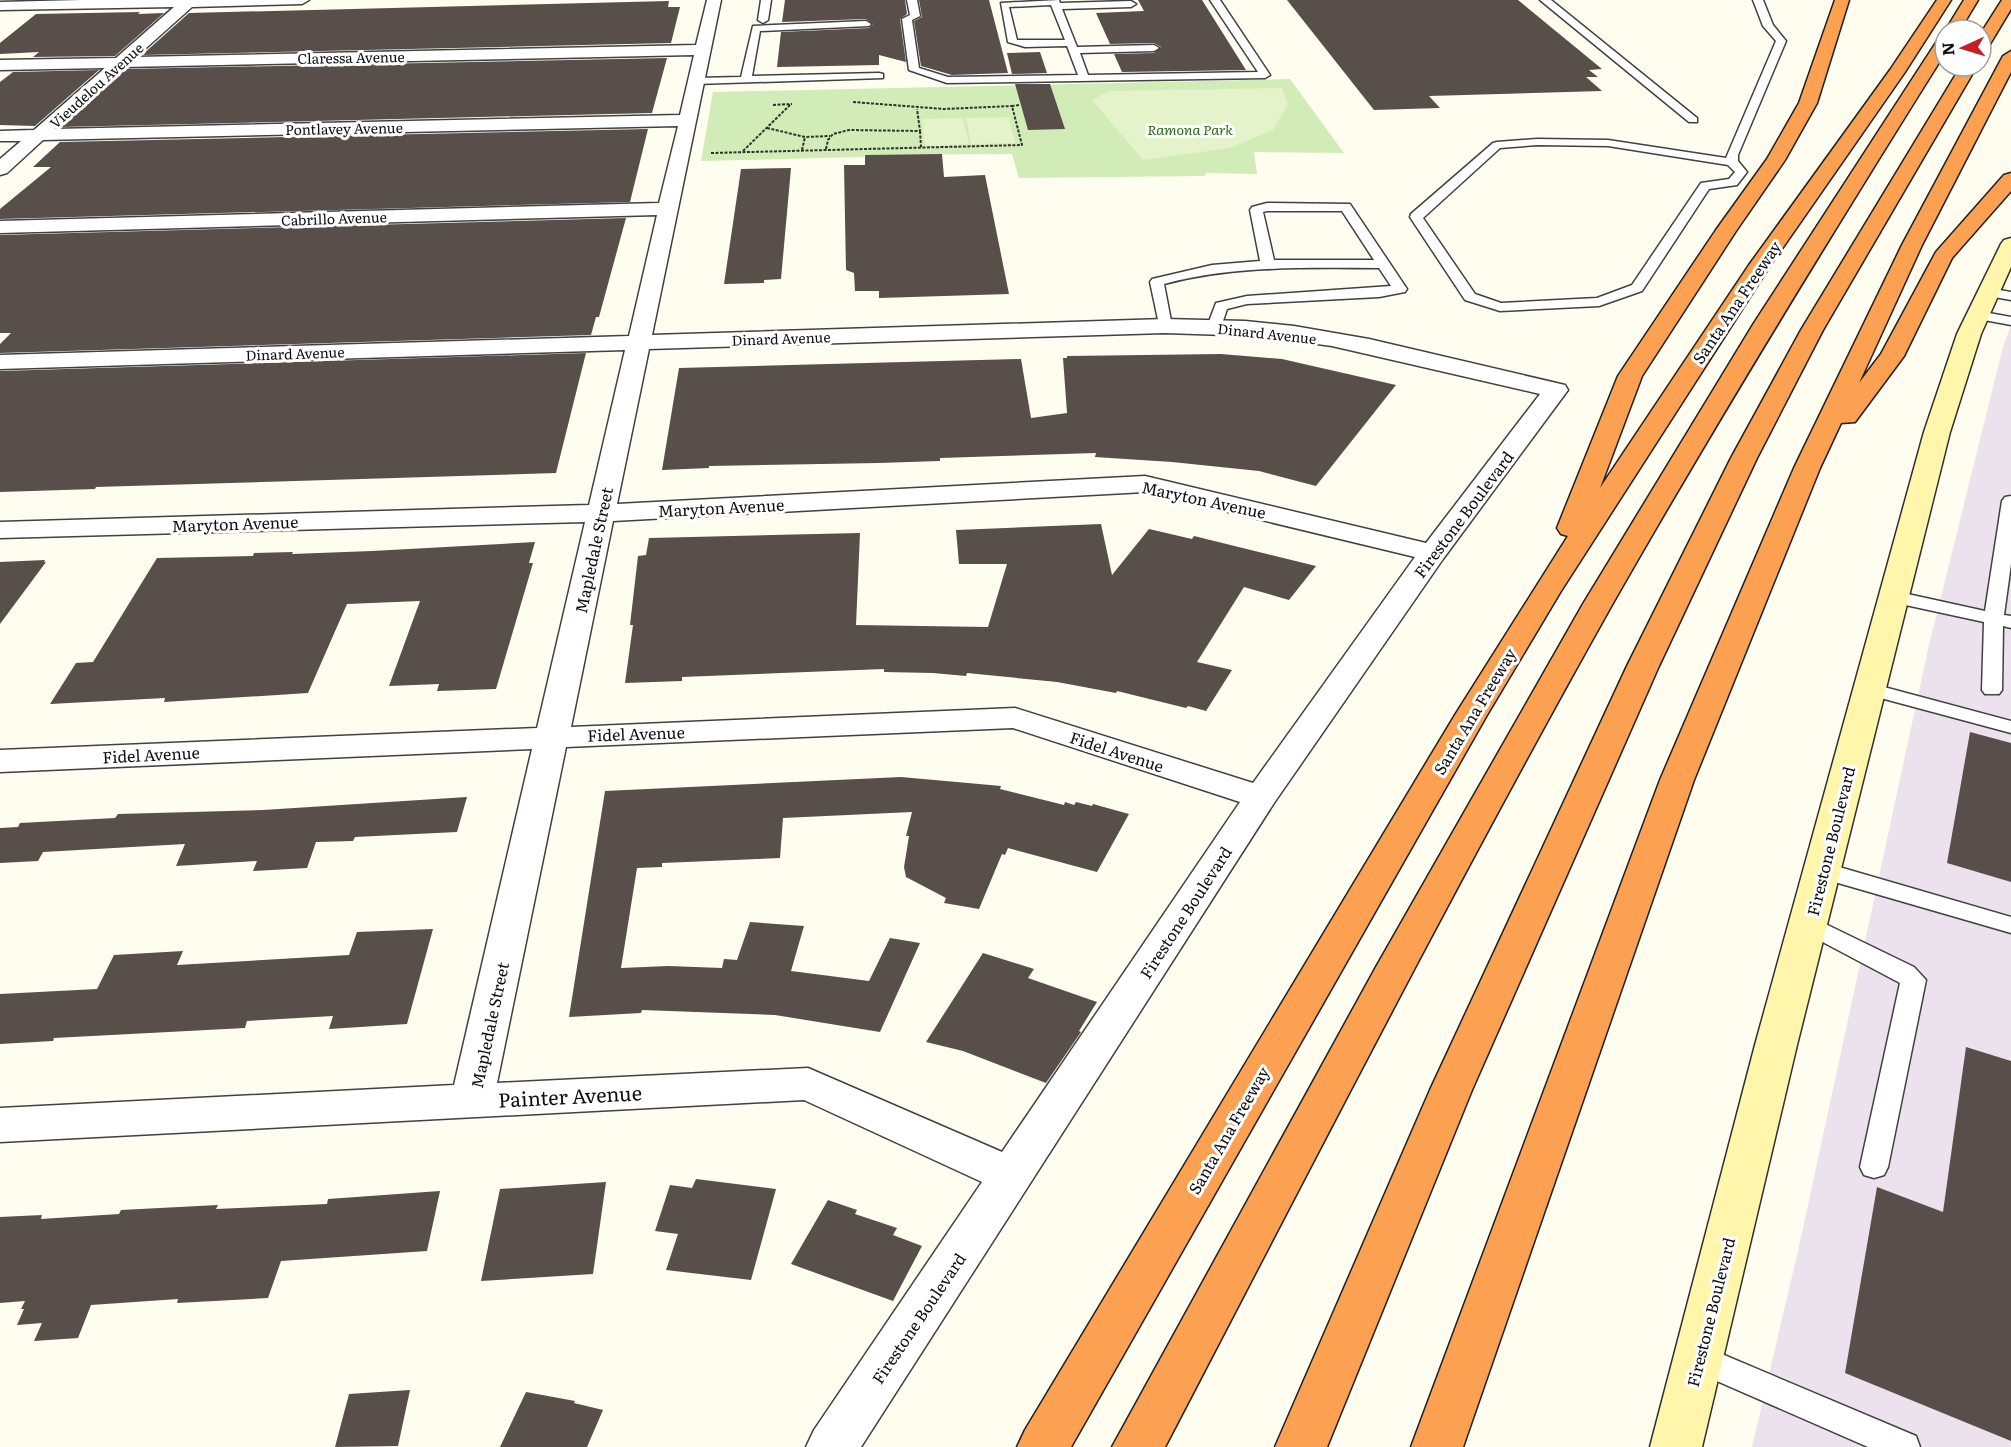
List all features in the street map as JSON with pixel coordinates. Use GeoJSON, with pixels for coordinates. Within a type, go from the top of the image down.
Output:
{"type":"FeatureCollection","features":[{"type":"Feature","properties":{"kind":"highway","name":"Santa Ana Freeway"},"geometry":{"type":"LineString","coordinates":[[1043,1447],[1471,715],[1546,591],[1760,265],[1897,72],[1944,0]]}},
{"type":"Feature","properties":{"kind":"highway"},"geometry":{"type":"LineString","coordinates":[[1960,18],[1971,0]]}},
{"type":"Feature","properties":{"kind":"highway"},"geometry":{"type":"LineString","coordinates":[[1993,26],[2009,0]]}},
{"type":"Feature","properties":{"kind":"highway"},"geometry":{"type":"LineString","coordinates":[[1546,591],[1630,376],[1726,230],[1776,160],[1808,103],[1841,4]]}},
{"type":"Feature","properties":{"kind":"highway"},"geometry":{"type":"LineString","coordinates":[[1437,1447],[1677,780],[1807,468],[1912,245],[2011,56]]}},
{"type":"Feature","properties":{"kind":"highway"},"geometry":{"type":"LineString","coordinates":[[1138,1447],[1391,977],[1598,604],[1765,323],[1933,60]]}},
{"type":"Feature","properties":{"kind":"highway"},"geometry":{"type":"LineString","coordinates":[[1301,1447],[1451,1090],[1643,666],[1744,458],[1812,330],[1962,78]]}},
{"type":"Feature","properties":{"kind":"highway"},"geometry":{"type":"LineString","coordinates":[[1807,468],[1893,356],[1943,256],[2011,179]]}},
{"type":"Feature","properties":{"kind":"street"},"geometry":{"type":"LineString","coordinates":[[0,6],[302,0]]}},
{"type":"Feature","properties":{"kind":"street","name":"Mapledale Street"},"geometry":{"type":"LineString","coordinates":[[472,1100],[714,0]]}},
{"type":"Feature","properties":{"kind":"street","name":"Vieudelou Avenue"},"geometry":{"type":"LineString","coordinates":[[0,169],[190,1]]}},
{"type":"Feature","properties":{"kind":"street","name":"Claressa Avenue"},"geometry":{"type":"LineString","coordinates":[[0,65],[703,50]]}},
{"type":"Feature","properties":{"kind":"street","name":"Pontlavey Avenue"},"geometry":{"type":"LineString","coordinates":[[0,136],[687,120]]}},
{"type":"Feature","properties":{"kind":"street","name":"Cabrillo Avenue"},"geometry":{"type":"LineString","coordinates":[[0,227],[668,209]]}},
{"type":"Feature","properties":{"kind":"street","name":"Firestone Boulevard"},"geometry":{"type":"LineString","coordinates":[[1676,1447],[1822,870],[1937,432],[1969,334],[2002,284]]}},
{"type":"Feature","properties":{"kind":"street","name":"Dinard Avenue"},"geometry":{"type":"LineString","coordinates":[[0,362],[1214,327],[1258,330],[1354,344],[1556,390]]}},
{"type":"Feature","properties":{"kind":"street","name":"Firestone Boulevard"},"geometry":{"type":"LineString","coordinates":[[832,1447],[1261,797],[1433,553],[1556,390]]}},
{"type":"Feature","properties":{"kind":"street","name":"Maryton Avenue"},"geometry":{"type":"LineString","coordinates":[[0,530],[601,513],[1145,483],[1433,553]]}},
{"type":"Feature","properties":{"kind":"street","name":"Fidel Avenue"},"geometry":{"type":"LineString","coordinates":[[0,761],[1015,718],[1261,797]]}},
{"type":"Feature","properties":{"kind":"street","name":"Painter Avenue"},"geometry":{"type":"LineString","coordinates":[[0,1125],[808,1084],[1012,1176]]}},
{"type":"Feature","properties":{"kind":"lane"},"geometry":{"type":"LineString","coordinates":[[763,20],[766,0]]}},
{"type":"Feature","properties":{"kind":"lane"},"geometry":{"type":"LineString","coordinates":[[912,0],[915,16],[907,19],[914,70],[947,80],[1265,75],[1215,0]]}},
{"type":"Feature","properties":{"kind":"lane"},"geometry":{"type":"LineString","coordinates":[[1545,0],[1694,120]]}},
{"type":"Feature","properties":{"kind":"lane"},"geometry":{"type":"LineString","coordinates":[[1732,162],[1608,142],[1537,142],[1497,145],[1416,217],[1470,297],[1500,307],[1599,302],[1637,288],[1705,186],[1733,182],[1740,172],[1732,162],[1732,155],[1763,88],[1781,41],[1768,26],[1758,0]]}},
{"type":"Feature","properties":{"kind":"lane"},"geometry":{"type":"LineString","coordinates":[[1055,3],[1084,77]]}},
{"type":"Feature","properties":{"kind":"lane"},"geometry":{"type":"LineString","coordinates":[[1131,4],[1004,5],[1013,42],[1071,47],[1154,48]]}},
{"type":"Feature","properties":{"kind":"lane"},"geometry":{"type":"LineString","coordinates":[[746,80],[756,28],[866,24]]}},
{"type":"Feature","properties":{"kind":"lane"},"geometry":{"type":"LineString","coordinates":[[696,81],[879,76]]}},
{"type":"Feature","properties":{"kind":"lane"},"geometry":{"type":"LineString","coordinates":[[1214,327],[1221,306],[1247,300],[1379,293],[1400,289],[1346,207],[1267,207],[1256,210],[1268,265]]}},
{"type":"Feature","properties":{"kind":"lane"},"geometry":{"type":"LineString","coordinates":[[1165,327],[1157,282],[1184,273],[1268,265],[1383,264]]}},
{"type":"Feature","properties":{"kind":"lane"},"geometry":{"type":"LineString","coordinates":[[1992,690],[2003,620],[2011,501]]}},
{"type":"Feature","properties":{"kind":"lane"},"geometry":{"type":"LineString","coordinates":[[1894,597],[2003,620]]}},
{"type":"Feature","properties":{"kind":"lane"},"geometry":{"type":"LineString","coordinates":[[1869,689],[2011,727]]}},
{"type":"Feature","properties":{"kind":"lane"},"geometry":{"type":"LineString","coordinates":[[1822,870],[2011,926]]}},
{"type":"Feature","properties":{"kind":"lane"},"geometry":{"type":"LineString","coordinates":[[1809,924],[1905,973],[1913,980],[1874,1167]]}},
{"type":"Feature","properties":{"kind":"lane"},"geometry":{"type":"LineString","coordinates":[[1698,1358],[1904,1447]]}},
{"type":"Feature","properties":{"kind":"path"},"geometry":{"type":"LineString","coordinates":[[845,101],[917,108],[973,109],[1028,103]]}},
{"type":"Feature","properties":{"kind":"path"},"geometry":{"type":"LineString","coordinates":[[743,152],[791,104]]}},
{"type":"Feature","properties":{"kind":"path"},"geometry":{"type":"LineString","coordinates":[[771,105],[799,104]]}},
{"type":"Feature","properties":{"kind":"path"},"geometry":{"type":"LineString","coordinates":[[680,154],[1022,145],[1012,106]]}},
{"type":"Feature","properties":{"kind":"path"},"geometry":{"type":"LineString","coordinates":[[917,108],[921,147]]}},
{"type":"Feature","properties":{"kind":"path"},"geometry":{"type":"LineString","coordinates":[[766,128],[805,137],[830,136],[838,132],[862,129],[884,132],[920,131]]}},
{"type":"Feature","properties":{"kind":"path"},"geometry":{"type":"LineString","coordinates":[[826,149],[826,141],[830,136]]}},
{"type":"Feature","properties":{"kind":"path"},"geometry":{"type":"LineString","coordinates":[[802,150],[805,137]]}},
{"type":"Feature","properties":{"kind":"shaded area"},"geometry":{"type":"Polygon","coordinates":[[[2011,325],[2011,1447],[1752,1447],[1800,1242],[1929,645],[2003,347],[2011,325]]]}},
{"type":"Feature","properties":{"kind":"green space","name":"Ramona Park"},"geometry":{"type":"Polygon","coordinates":[[[1290,79],[1344,153],[1254,152],[1257,174],[1206,173],[1205,176],[1019,178],[1012,154],[864,155],[863,157],[701,161],[713,92],[1290,79]]]}},
{"type":"Feature","properties":{"kind":"green space"},"geometry":{"type":"Polygon","coordinates":[[[1282,88],[1288,104],[1273,130],[1230,148],[1143,160],[1092,100],[1109,91],[1282,88]]]}},
{"type":"Feature","properties":{"kind":"green space"},"geometry":{"type":"Polygon","coordinates":[[[1009,117],[1015,143],[971,144],[966,118],[1009,117]]]}},
{"type":"Feature","properties":{"kind":"green space"},"geometry":{"type":"Polygon","coordinates":[[[963,118],[969,144],[925,146],[922,119],[963,118]]]}},
{"type":"Feature","properties":{"kind":"building"},"geometry":{"type":"Polygon","coordinates":[[[785,0],[905,0],[907,14],[900,19],[906,62],[879,55],[879,65],[777,67],[781,32],[869,28],[873,24],[866,19],[782,22],[785,0]]]}},
{"type":"Feature","properties":{"kind":"building"},"geometry":{"type":"Polygon","coordinates":[[[919,0],[989,0],[1008,73],[952,75],[921,66],[914,21],[922,17],[919,0]]]}},
{"type":"Feature","properties":{"kind":"building"},"geometry":{"type":"Polygon","coordinates":[[[1138,0],[1202,0],[1246,70],[1122,72],[1114,54],[1154,53],[1161,47],[1154,43],[1110,44],[1096,13],[1144,11],[1138,0]]]}},
{"type":"Feature","properties":{"kind":"building"},"geometry":{"type":"Polygon","coordinates":[[[1287,0],[1518,0],[1602,69],[1589,70],[1598,77],[1586,77],[1602,91],[1429,96],[1440,108],[1374,110],[1287,0]]]}},
{"type":"Feature","properties":{"kind":"building"},"geometry":{"type":"Polygon","coordinates":[[[669,1],[668,7],[680,7],[671,43],[142,55],[189,13],[669,1]]]}},
{"type":"Feature","properties":{"kind":"building"},"geometry":{"type":"Polygon","coordinates":[[[140,12],[138,14],[164,13],[115,56],[33,57],[39,52],[0,54],[0,43],[36,14],[140,12]]]}},
{"type":"Feature","properties":{"kind":"building"},"geometry":{"type":"Polygon","coordinates":[[[1040,52],[1047,73],[1012,74],[1007,53],[1040,52]]]}},
{"type":"Feature","properties":{"kind":"building"},"geometry":{"type":"Polygon","coordinates":[[[667,58],[652,113],[61,127],[126,69],[667,58]]]}},
{"type":"Feature","properties":{"kind":"building"},"geometry":{"type":"Polygon","coordinates":[[[99,70],[35,126],[0,125],[0,82],[13,72],[99,70]]]}},
{"type":"Feature","properties":{"kind":"building"},"geometry":{"type":"Polygon","coordinates":[[[1015,84],[1050,84],[1065,129],[1028,130],[1015,84]]]}},
{"type":"Feature","properties":{"kind":"building"},"geometry":{"type":"Polygon","coordinates":[[[648,129],[630,202],[0,219],[0,209],[51,167],[33,167],[60,142],[648,129]]]}},
{"type":"Feature","properties":{"kind":"building"},"geometry":{"type":"Polygon","coordinates":[[[942,154],[944,177],[985,175],[1009,294],[879,298],[879,291],[855,291],[854,273],[846,270],[844,165],[865,165],[865,155],[942,154]]]}},
{"type":"Feature","properties":{"kind":"building"},"geometry":{"type":"Polygon","coordinates":[[[791,168],[781,279],[764,280],[764,283],[724,284],[741,169],[791,168]]]}},
{"type":"Feature","properties":{"kind":"building"},"geometry":{"type":"Polygon","coordinates":[[[626,218],[599,317],[596,317],[591,335],[0,353],[0,344],[11,333],[0,333],[0,235],[626,218]]]}},
{"type":"Feature","properties":{"kind":"building"},"geometry":{"type":"Polygon","coordinates":[[[586,353],[556,473],[0,492],[0,371],[586,353]]]}},
{"type":"Feature","properties":{"kind":"building"},"geometry":{"type":"Polygon","coordinates":[[[1221,354],[1282,359],[1396,385],[1316,486],[1259,471],[1095,457],[1096,453],[940,458],[940,461],[709,466],[709,468],[662,470],[679,368],[1021,359],[1031,418],[1067,413],[1063,358],[1067,356],[1221,354]]]}},
{"type":"Feature","properties":{"kind":"building"},"geometry":{"type":"Polygon","coordinates":[[[1101,524],[1112,575],[1149,529],[1192,539],[1194,536],[1316,566],[1289,600],[1244,587],[1197,662],[1232,670],[1206,711],[1117,691],[1116,693],[1057,682],[967,673],[966,676],[884,672],[884,669],[682,677],[682,681],[625,683],[633,625],[630,625],[638,556],[646,555],[649,538],[860,533],[856,625],[988,627],[1007,564],[959,564],[956,530],[1101,524]]]}},
{"type":"Feature","properties":{"kind":"building"},"geometry":{"type":"Polygon","coordinates":[[[535,542],[529,563],[533,563],[496,689],[437,691],[439,684],[389,686],[420,601],[347,604],[308,693],[164,702],[165,698],[50,704],[76,663],[93,662],[157,558],[253,556],[254,553],[372,551],[535,542]]]}},
{"type":"Feature","properties":{"kind":"building"},"geometry":{"type":"Polygon","coordinates":[[[45,560],[46,562],[0,624],[0,562],[45,560]]]}},
{"type":"Feature","properties":{"kind":"building"},"geometry":{"type":"Polygon","coordinates":[[[1970,732],[2011,743],[2011,882],[1947,863],[1970,732]]]}},
{"type":"Feature","properties":{"kind":"building"},"geometry":{"type":"Polygon","coordinates":[[[901,777],[1001,786],[1000,789],[1064,805],[1065,802],[1074,805],[1076,802],[1092,806],[1093,804],[1129,814],[1097,872],[1008,848],[1005,855],[1002,854],[979,909],[944,903],[946,898],[906,877],[904,867],[909,836],[906,836],[912,812],[783,818],[780,858],[662,863],[662,867],[637,868],[621,968],[668,966],[722,968],[724,959],[737,960],[750,922],[804,926],[791,971],[869,981],[890,938],[920,943],[880,1032],[775,1015],[642,1010],[641,1013],[569,1017],[605,791],[901,777]]]}},
{"type":"Feature","properties":{"kind":"building"},"geometry":{"type":"Polygon","coordinates":[[[467,797],[457,832],[355,837],[353,841],[316,842],[307,868],[253,871],[257,861],[176,866],[185,844],[43,852],[38,861],[0,863],[0,828],[18,827],[20,823],[115,818],[118,814],[263,810],[467,797]]]}},
{"type":"Feature","properties":{"kind":"building"},"geometry":{"type":"Polygon","coordinates":[[[433,929],[407,1024],[329,1029],[333,1016],[247,1021],[245,1028],[54,1038],[53,1041],[0,1044],[0,994],[97,989],[114,955],[183,951],[177,965],[349,955],[357,932],[433,929]]]}},
{"type":"Feature","properties":{"kind":"building"},"geometry":{"type":"Polygon","coordinates":[[[983,953],[1034,969],[1028,978],[1097,1002],[1079,1031],[1081,1032],[1046,1083],[963,1051],[926,1042],[983,953]]]}},
{"type":"Feature","properties":{"kind":"building"},"geometry":{"type":"Polygon","coordinates":[[[1966,1047],[2011,1061],[2011,1441],[1845,1373],[1877,1187],[1943,1212],[1966,1047]]]}},
{"type":"Feature","properties":{"kind":"building"},"geometry":{"type":"Polygon","coordinates":[[[696,1179],[776,1189],[751,1280],[666,1270],[678,1234],[655,1231],[670,1185],[692,1188],[696,1179]]]}},
{"type":"Feature","properties":{"kind":"building"},"geometry":{"type":"Polygon","coordinates":[[[606,1182],[593,1274],[481,1281],[500,1189],[606,1182]]]}},
{"type":"Feature","properties":{"kind":"building"},"geometry":{"type":"Polygon","coordinates":[[[440,1191],[427,1251],[281,1261],[268,1298],[177,1303],[178,1299],[91,1305],[78,1338],[34,1341],[42,1323],[17,1325],[25,1301],[0,1303],[0,1217],[42,1215],[41,1219],[119,1214],[121,1210],[218,1205],[216,1209],[327,1204],[328,1199],[440,1191]]]}},
{"type":"Feature","properties":{"kind":"building"},"geometry":{"type":"Polygon","coordinates":[[[828,1200],[857,1210],[855,1214],[897,1228],[893,1235],[922,1246],[893,1301],[791,1264],[828,1200]]]}},
{"type":"Feature","properties":{"kind":"building"},"geometry":{"type":"Polygon","coordinates":[[[410,1390],[398,1446],[335,1447],[349,1394],[410,1390]]]}},
{"type":"Feature","properties":{"kind":"building"},"geometry":{"type":"Polygon","coordinates":[[[526,1392],[575,1401],[574,1403],[603,1410],[587,1447],[500,1447],[526,1392]]]}}]}
